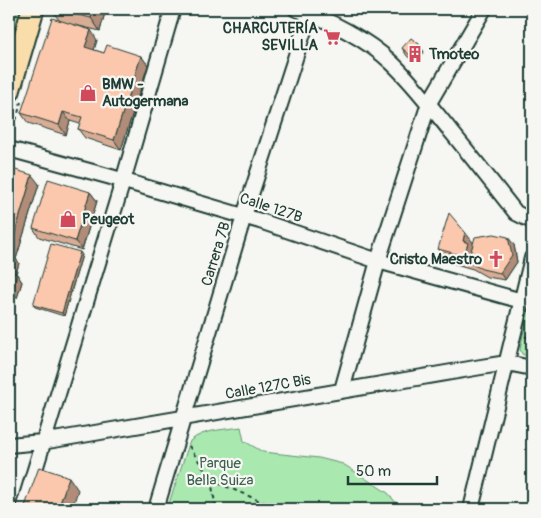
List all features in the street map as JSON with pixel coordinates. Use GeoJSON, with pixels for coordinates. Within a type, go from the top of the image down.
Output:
{"type":"FeatureCollection","features":[{"type":"Feature","properties":{"kind":"main road"},"geometry":{"type":"LineString","coordinates":[[9,92],[33,9]]}},
{"type":"Feature","properties":{"kind":"street"},"geometry":{"type":"LineString","coordinates":[[23,509],[123,181],[173,9]]}},
{"type":"Feature","properties":{"kind":"street"},"geometry":{"type":"LineString","coordinates":[[342,390],[378,261],[429,103],[484,9]]}},
{"type":"Feature","properties":{"kind":"street"},"geometry":{"type":"LineString","coordinates":[[306,10],[368,45],[392,62],[429,103],[516,213],[532,221]]}},
{"type":"Feature","properties":{"kind":"street","name":"Carrera 7B"},"geometry":{"type":"LineString","coordinates":[[156,509],[306,10]]}},
{"type":"Feature","properties":{"kind":"street","name":"Calle 127B"},"geometry":{"type":"LineString","coordinates":[[9,149],[244,216],[378,261],[522,301]]}},
{"type":"Feature","properties":{"kind":"street"},"geometry":{"type":"LineString","coordinates":[[471,509],[532,258]]}},
{"type":"Feature","properties":{"kind":"street","name":"Calle 127C Bis"},"geometry":{"type":"LineString","coordinates":[[9,445],[42,442],[342,390],[507,364],[532,368]]}},
{"type":"Feature","properties":{"kind":"path"},"geometry":{"type":"LineString","coordinates":[[522,338],[532,336]]}},
{"type":"Feature","properties":{"kind":"path"},"geometry":{"type":"LineString","coordinates":[[188,445],[211,480],[216,509]]}},
{"type":"Feature","properties":{"kind":"path"},"geometry":{"type":"LineString","coordinates":[[211,480],[279,509]]}},
{"type":"Feature","properties":{"kind":"green space"},"geometry":{"type":"Polygon","coordinates":[[[9,9],[23,9],[9,60],[9,9]]]}},
{"type":"Feature","properties":{"kind":"green space"},"geometry":{"type":"Polygon","coordinates":[[[532,294],[532,358],[522,354],[520,349],[532,294]]]}},
{"type":"Feature","properties":{"kind":"green space","name":"Parque Bella Suiza"},"geometry":{"type":"Polygon","coordinates":[[[241,427],[244,441],[263,452],[319,458],[343,464],[388,493],[401,509],[167,509],[190,441],[208,432],[241,427]]]}},
{"type":"Feature","properties":{"kind":"building"},"geometry":{"type":"Polygon","coordinates":[[[53,9],[93,9],[91,18],[53,9]]]}},
{"type":"Feature","properties":{"kind":"building","name":"BMW - Autogermana"},"geometry":{"type":"Polygon","coordinates":[[[52,18],[91,30],[85,47],[104,53],[107,45],[141,56],[114,140],[78,129],[82,117],[63,112],[59,125],[21,113],[52,18]]]}},
{"type":"Feature","properties":{"kind":"building"},"geometry":{"type":"Polygon","coordinates":[[[411,38],[419,44],[410,55],[402,48],[411,38]]]}},
{"type":"Feature","properties":{"kind":"building"},"geometry":{"type":"Polygon","coordinates":[[[9,168],[32,175],[9,253],[9,168]]]}},
{"type":"Feature","properties":{"kind":"building","name":"Peugeot"},"geometry":{"type":"Polygon","coordinates":[[[48,179],[90,192],[75,241],[33,228],[48,179]]]}},
{"type":"Feature","properties":{"kind":"building"},"geometry":{"type":"Polygon","coordinates":[[[449,213],[465,232],[463,241],[468,243],[464,256],[438,249],[449,213]]]}},
{"type":"Feature","properties":{"kind":"building","name":"Cristo Maestro"},"geometry":{"type":"Polygon","coordinates":[[[494,234],[508,237],[512,255],[500,273],[482,269],[468,262],[475,237],[494,234]]]}},
{"type":"Feature","properties":{"kind":"building","name":"Peugeot"},"geometry":{"type":"Polygon","coordinates":[[[51,244],[80,252],[62,313],[33,305],[51,244]]]}},
{"type":"Feature","properties":{"kind":"building"},"geometry":{"type":"Polygon","coordinates":[[[9,254],[14,256],[9,272],[9,254]]]}},
{"type":"Feature","properties":{"kind":"building"},"geometry":{"type":"Polygon","coordinates":[[[9,272],[17,274],[12,291],[9,290],[9,272]]]}},
{"type":"Feature","properties":{"kind":"building"},"geometry":{"type":"Polygon","coordinates":[[[39,467],[69,477],[58,509],[24,509],[39,467]]]}},
{"type":"Feature","properties":{"kind":"place","name":"CHARCUTERÍA SEVILLA"},"geometry":{"type":"Point","coordinates":[332,37]}},
{"type":"Feature","properties":{"kind":"place","name":"Tmoteo"},"geometry":{"type":"Point","coordinates":[415,54]}},
{"type":"Feature","properties":{"kind":"place","name":"BMW - Autogermana"},"geometry":{"type":"Point","coordinates":[88,93]}},
{"type":"Feature","properties":{"kind":"place","name":"Peugeot"},"geometry":{"type":"Point","coordinates":[68,219]}},
{"type":"Feature","properties":{"kind":"place","name":"Cristo Maestro"},"geometry":{"type":"Point","coordinates":[496,259]}}]}
